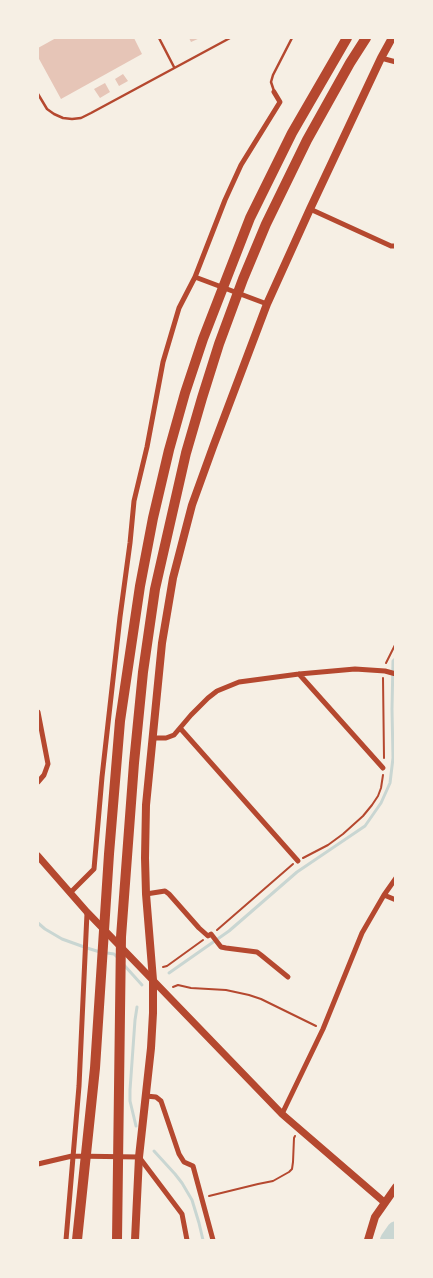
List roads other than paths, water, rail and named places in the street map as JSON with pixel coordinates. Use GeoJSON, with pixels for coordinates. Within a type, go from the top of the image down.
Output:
{"type":"FeatureCollection","features":[{"type":"Feature","properties":{"kind":"highway"},"geometry":{"type":"LineString","coordinates":[[77,1237],[95,1068],[116,761],[125,679],[153,518],[185,393],[250,218],[292,133],[347,38]]}},
{"type":"Feature","properties":{"kind":"highway"},"geometry":{"type":"LineString","coordinates":[[117,1238],[121,937],[134,763],[143,672],[155,589],[186,453],[202,398],[243,279],[266,224],[307,140],[366,38]]}},
{"type":"Feature","properties":{"kind":"main road"},"geometry":{"type":"LineString","coordinates":[[135,1240],[140,1158],[151,1048],[153,980],[146,894],[146,805],[162,643],[175,569],[192,505],[264,303],[392,38]]}},
{"type":"Feature","properties":{"kind":"main road"},"geometry":{"type":"LineString","coordinates":[[368,1240],[375,1217],[396,1187]]}},
{"type":"Feature","properties":{"kind":"street"},"geometry":{"type":"LineString","coordinates":[[381,58],[396,62]]}},
{"type":"Feature","properties":{"kind":"street"},"geometry":{"type":"LineString","coordinates":[[70,893],[94,869],[102,777],[134,501],[163,362],[179,308],[225,200],[241,165],[280,102],[274,92]]}},
{"type":"Feature","properties":{"kind":"street"},"geometry":{"type":"LineString","coordinates":[[310,209],[391,246],[396,246]]}},
{"type":"Feature","properties":{"kind":"street"},"geometry":{"type":"LineString","coordinates":[[194,276],[264,303]]}},
{"type":"Feature","properties":{"kind":"street"},"geometry":{"type":"LineString","coordinates":[[152,738],[171,737],[208,698],[226,686],[239,682],[355,669],[384,670],[396,674]]}},
{"type":"Feature","properties":{"kind":"street"},"geometry":{"type":"LineString","coordinates":[[299,674],[383,768]]}},
{"type":"Feature","properties":{"kind":"street"},"geometry":{"type":"LineString","coordinates":[[38,712],[48,764],[44,775],[38,782]]}},
{"type":"Feature","properties":{"kind":"street"},"geometry":{"type":"LineString","coordinates":[[180,728],[298,861]]}},
{"type":"Feature","properties":{"kind":"street"},"geometry":{"type":"LineString","coordinates":[[38,856],[87,912],[282,1114],[384,1202]]}},
{"type":"Feature","properties":{"kind":"street"},"geometry":{"type":"LineString","coordinates":[[282,1114],[323,1029],[362,933],[396,878]]}},
{"type":"Feature","properties":{"kind":"street"},"geometry":{"type":"LineString","coordinates":[[146,894],[165,892],[169,894],[199,928],[219,944],[226,948],[257,952],[288,977]]}},
{"type":"Feature","properties":{"kind":"street"},"geometry":{"type":"LineString","coordinates":[[384,895],[396,900]]}},
{"type":"Feature","properties":{"kind":"street"},"geometry":{"type":"LineString","coordinates":[[66,1240],[79,1086],[87,912]]}},
{"type":"Feature","properties":{"kind":"street"},"geometry":{"type":"LineString","coordinates":[[146,1096],[161,1101],[178,1154],[184,1162],[193,1166],[213,1240]]}},
{"type":"Feature","properties":{"kind":"street"},"geometry":{"type":"LineString","coordinates":[[38,1164],[72,1156],[140,1158],[182,1214],[187,1240]]}},
{"type":"Feature","properties":{"kind":"lane"},"geometry":{"type":"LineString","coordinates":[[159,38],[174,67]]}},
{"type":"Feature","properties":{"kind":"lane"},"geometry":{"type":"LineString","coordinates":[[38,94],[47,109],[54,114],[63,118],[81,118],[230,38]]}},
{"type":"Feature","properties":{"kind":"lane"},"geometry":{"type":"LineString","coordinates":[[274,92],[271,82],[273,75],[292,38]]}},
{"type":"Feature","properties":{"kind":"waterway"},"geometry":{"type":"LineString","coordinates":[[169,973],[229,931],[297,872],[365,826],[381,803],[390,783],[393,758],[393,661],[396,658]]}},
{"type":"Feature","properties":{"kind":"waterway"},"geometry":{"type":"LineString","coordinates":[[38,923],[62,939],[100,952],[114,954],[118,958]]}},
{"type":"Feature","properties":{"kind":"waterway"},"geometry":{"type":"LineString","coordinates":[[124,965],[142,985]]}},
{"type":"Feature","properties":{"kind":"waterway"},"geometry":{"type":"LineString","coordinates":[[136,1126],[130,1101],[130,1090],[137,1007]]}},
{"type":"Feature","properties":{"kind":"waterway"},"geometry":{"type":"LineString","coordinates":[[154,1151],[182,1183],[192,1200],[203,1240]]}},
{"type":"Feature","properties":{"kind":"waterway"},"geometry":{"type":"LineString","coordinates":[[389,1240],[396,1230]]}}]}
